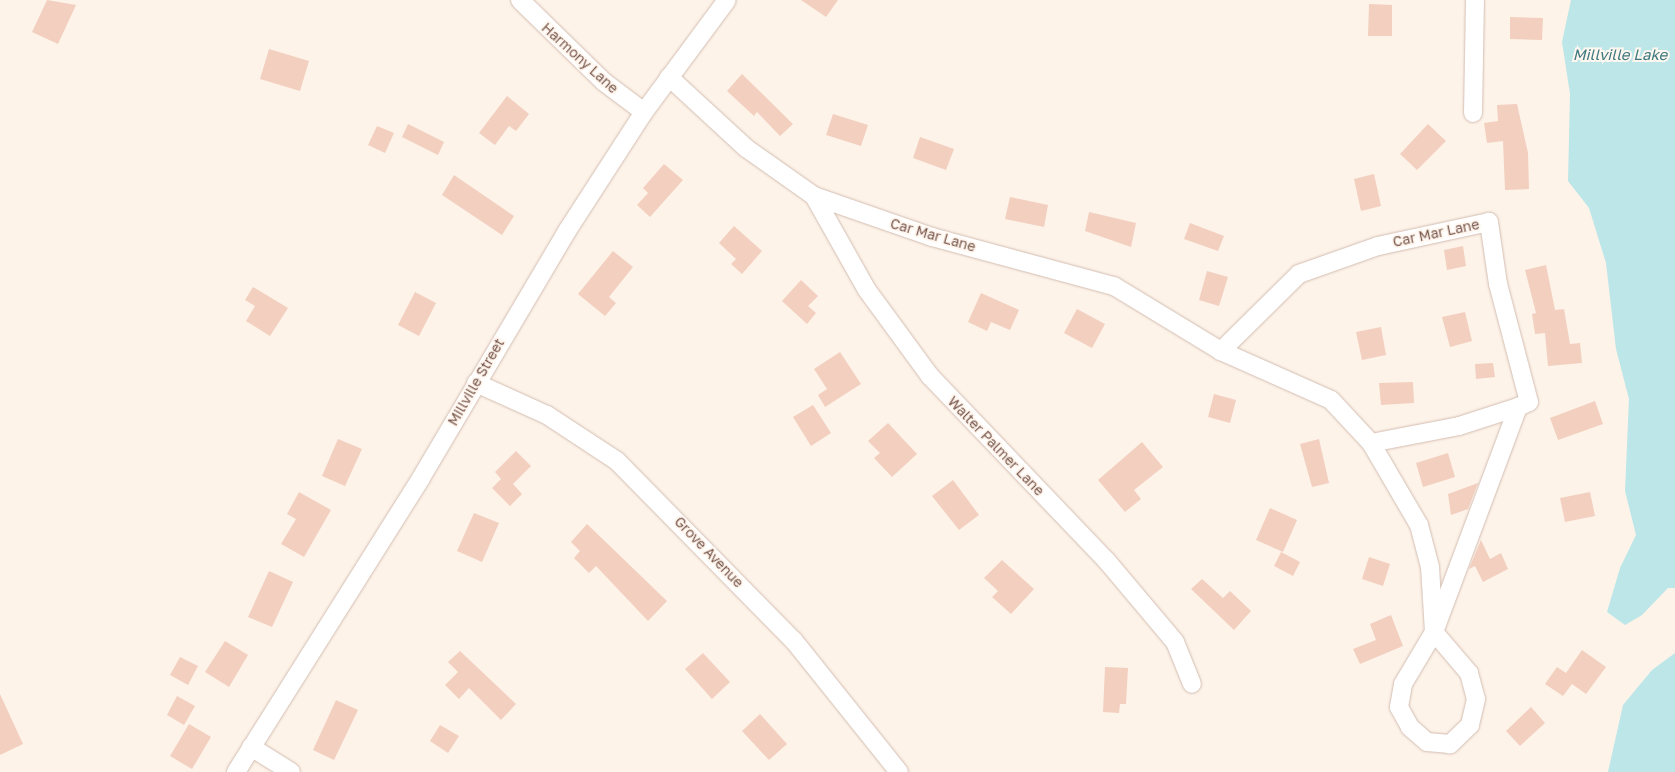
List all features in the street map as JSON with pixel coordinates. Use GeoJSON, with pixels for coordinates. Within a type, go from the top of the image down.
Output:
{"type":"FeatureCollection","features":[{"type":"Feature","properties":{"kind":"street","name":"Harmony Lane"},"geometry":{"type":"LineString","coordinates":[[520,0],[604,82],[644,112]]}},
{"type":"Feature","properties":{"kind":"street","name":"Millville Street"},"geometry":{"type":"LineString","coordinates":[[236,772],[644,112],[727,0]]}},
{"type":"Feature","properties":{"kind":"street"},"geometry":{"type":"LineString","coordinates":[[1473,113],[1475,0]]}},
{"type":"Feature","properties":{"kind":"street","name":"Car Mar Lane"},"geometry":{"type":"LineString","coordinates":[[669,77],[746,148],[814,196],[932,237],[1114,286],[1221,351],[1332,400],[1371,443],[1419,525],[1430,567],[1434,632],[1469,673],[1476,699],[1470,725],[1450,744],[1427,742],[1410,727],[1399,707],[1403,684],[1434,632],[1518,407],[1530,402],[1498,284],[1489,222],[1361,250],[1299,274],[1221,351]]}},
{"type":"Feature","properties":{"kind":"street","name":"Walter Palmer Lane"},"geometry":{"type":"LineString","coordinates":[[814,196],[868,290],[930,376],[1106,560],[1175,642],[1192,684]]}},
{"type":"Feature","properties":{"kind":"street","name":"Grove Avenue"},"geometry":{"type":"LineString","coordinates":[[476,383],[547,415],[617,460],[794,641],[899,772]]}},
{"type":"Feature","properties":{"kind":"street"},"geometry":{"type":"LineString","coordinates":[[1371,443],[1459,426],[1518,407]]}},
{"type":"Feature","properties":{"kind":"street"},"geometry":{"type":"LineString","coordinates":[[252,748],[291,772]]}},
{"type":"Feature","properties":{"kind":"water","name":"Millville Lake"},"geometry":{"type":"Polygon","coordinates":[[[1571,0],[1675,0],[1675,588],[1668,588],[1642,615],[1625,625],[1607,612],[1620,568],[1636,535],[1625,491],[1629,399],[1616,349],[1606,263],[1589,208],[1568,181],[1570,94],[1562,42],[1571,0]]]}},
{"type":"Feature","properties":{"kind":"water"},"geometry":{"type":"Polygon","coordinates":[[[1675,653],[1675,772],[1608,772],[1623,705],[1652,670],[1675,653]]]}},
{"type":"Feature","properties":{"kind":"building"},"geometry":{"type":"Polygon","coordinates":[[[47,0],[76,5],[58,44],[32,32],[47,0]]]}},
{"type":"Feature","properties":{"kind":"building"},"geometry":{"type":"Polygon","coordinates":[[[801,0],[838,0],[826,17],[801,0]]]}},
{"type":"Feature","properties":{"kind":"building"},"geometry":{"type":"Polygon","coordinates":[[[1369,4],[1392,5],[1392,36],[1368,36],[1369,4]]]}},
{"type":"Feature","properties":{"kind":"building"},"geometry":{"type":"Polygon","coordinates":[[[1510,17],[1543,18],[1542,40],[1510,39],[1510,17]]]}},
{"type":"Feature","properties":{"kind":"building"},"geometry":{"type":"Polygon","coordinates":[[[269,49],[309,61],[300,91],[260,79],[269,49]]]}},
{"type":"Feature","properties":{"kind":"building"},"geometry":{"type":"Polygon","coordinates":[[[742,74],[793,124],[780,136],[757,112],[754,116],[727,91],[742,74]]]}},
{"type":"Feature","properties":{"kind":"building"},"geometry":{"type":"Polygon","coordinates":[[[507,96],[529,114],[516,131],[509,126],[495,145],[479,133],[507,96]]]}},
{"type":"Feature","properties":{"kind":"building"},"geometry":{"type":"Polygon","coordinates":[[[1517,104],[1528,153],[1529,189],[1505,190],[1503,141],[1487,143],[1484,123],[1498,121],[1497,105],[1517,104]]]}},
{"type":"Feature","properties":{"kind":"building"},"geometry":{"type":"Polygon","coordinates":[[[833,114],[868,125],[861,146],[826,135],[833,114]]]}},
{"type":"Feature","properties":{"kind":"building"},"geometry":{"type":"Polygon","coordinates":[[[408,124],[444,142],[438,155],[402,137],[408,124]]]}},
{"type":"Feature","properties":{"kind":"building"},"geometry":{"type":"Polygon","coordinates":[[[1428,124],[1446,141],[1417,170],[1400,154],[1428,124]]]}},
{"type":"Feature","properties":{"kind":"building"},"geometry":{"type":"Polygon","coordinates":[[[377,126],[394,133],[385,153],[368,145],[377,126]]]}},
{"type":"Feature","properties":{"kind":"building"},"geometry":{"type":"Polygon","coordinates":[[[920,137],[954,149],[946,170],[913,158],[920,137]]]}},
{"type":"Feature","properties":{"kind":"building"},"geometry":{"type":"Polygon","coordinates":[[[664,164],[683,180],[650,217],[637,205],[648,193],[643,188],[664,164]]]}},
{"type":"Feature","properties":{"kind":"building"},"geometry":{"type":"Polygon","coordinates":[[[1374,174],[1381,206],[1361,211],[1354,179],[1374,174]]]}},
{"type":"Feature","properties":{"kind":"building"},"geometry":{"type":"Polygon","coordinates":[[[454,175],[514,216],[502,235],[442,195],[454,175]]]}},
{"type":"Feature","properties":{"kind":"building"},"geometry":{"type":"Polygon","coordinates":[[[1010,197],[1048,205],[1044,227],[1005,219],[1010,197]]]}},
{"type":"Feature","properties":{"kind":"building"},"geometry":{"type":"Polygon","coordinates":[[[1089,212],[1136,223],[1131,247],[1085,231],[1089,212]]]}},
{"type":"Feature","properties":{"kind":"building"},"geometry":{"type":"Polygon","coordinates":[[[1190,223],[1224,236],[1218,251],[1184,239],[1190,223]]]}},
{"type":"Feature","properties":{"kind":"building"},"geometry":{"type":"Polygon","coordinates":[[[734,226],[762,251],[742,274],[731,264],[736,259],[719,243],[734,226]]]}},
{"type":"Feature","properties":{"kind":"building"},"geometry":{"type":"Polygon","coordinates":[[[1463,246],[1466,266],[1447,270],[1444,250],[1463,246]]]}},
{"type":"Feature","properties":{"kind":"building"},"geometry":{"type":"Polygon","coordinates":[[[613,251],[633,267],[609,297],[616,303],[605,316],[578,294],[613,251]]]}},
{"type":"Feature","properties":{"kind":"building"},"geometry":{"type":"Polygon","coordinates":[[[1546,265],[1555,310],[1564,309],[1570,344],[1580,343],[1582,363],[1548,366],[1545,333],[1535,334],[1532,314],[1536,313],[1525,270],[1546,265]]]}},
{"type":"Feature","properties":{"kind":"building"},"geometry":{"type":"Polygon","coordinates":[[[1207,271],[1228,277],[1219,306],[1199,300],[1207,271]]]}},
{"type":"Feature","properties":{"kind":"building"},"geometry":{"type":"Polygon","coordinates":[[[801,280],[818,296],[808,306],[816,313],[807,324],[782,301],[801,280]]]}},
{"type":"Feature","properties":{"kind":"building"},"geometry":{"type":"Polygon","coordinates":[[[253,287],[288,308],[270,336],[246,321],[255,306],[245,300],[253,287]]]}},
{"type":"Feature","properties":{"kind":"building"},"geometry":{"type":"Polygon","coordinates":[[[415,292],[436,303],[419,336],[398,325],[415,292]]]}},
{"type":"Feature","properties":{"kind":"building"},"geometry":{"type":"Polygon","coordinates":[[[981,293],[1019,310],[1010,330],[991,322],[987,331],[968,322],[981,293]]]}},
{"type":"Feature","properties":{"kind":"building"},"geometry":{"type":"Polygon","coordinates":[[[1077,309],[1105,324],[1092,348],[1064,333],[1077,309]]]}},
{"type":"Feature","properties":{"kind":"building"},"geometry":{"type":"Polygon","coordinates":[[[1465,312],[1472,341],[1450,347],[1442,317],[1465,312]]]}},
{"type":"Feature","properties":{"kind":"building"},"geometry":{"type":"Polygon","coordinates":[[[1381,327],[1386,355],[1362,360],[1356,332],[1381,327]]]}},
{"type":"Feature","properties":{"kind":"building"},"geometry":{"type":"Polygon","coordinates":[[[840,352],[861,384],[825,407],[818,395],[827,389],[814,369],[840,352]]]}},
{"type":"Feature","properties":{"kind":"building"},"geometry":{"type":"Polygon","coordinates":[[[1493,363],[1495,377],[1476,379],[1475,364],[1493,363]]]}},
{"type":"Feature","properties":{"kind":"building"},"geometry":{"type":"Polygon","coordinates":[[[1413,382],[1414,403],[1381,405],[1379,383],[1413,382]]]}},
{"type":"Feature","properties":{"kind":"building"},"geometry":{"type":"Polygon","coordinates":[[[1214,394],[1236,400],[1230,423],[1208,417],[1214,394]]]}},
{"type":"Feature","properties":{"kind":"building"},"geometry":{"type":"Polygon","coordinates":[[[1595,401],[1603,424],[1558,440],[1550,418],[1595,401]]]}},
{"type":"Feature","properties":{"kind":"building"},"geometry":{"type":"Polygon","coordinates":[[[813,405],[831,433],[811,446],[793,417],[813,405]]]}},
{"type":"Feature","properties":{"kind":"building"},"geometry":{"type":"Polygon","coordinates":[[[888,423],[917,454],[892,477],[874,458],[880,453],[868,441],[888,423]]]}},
{"type":"Feature","properties":{"kind":"building"},"geometry":{"type":"Polygon","coordinates":[[[338,439],[362,449],[345,486],[322,476],[338,439]]]}},
{"type":"Feature","properties":{"kind":"building"},"geometry":{"type":"Polygon","coordinates":[[[1319,439],[1329,483],[1312,487],[1300,444],[1319,439]]]}},
{"type":"Feature","properties":{"kind":"building"},"geometry":{"type":"Polygon","coordinates":[[[1142,442],[1163,467],[1134,490],[1141,499],[1125,512],[1098,480],[1142,442]]]}},
{"type":"Feature","properties":{"kind":"building"},"geometry":{"type":"Polygon","coordinates":[[[516,451],[531,466],[513,484],[522,494],[510,506],[492,488],[501,479],[495,472],[516,451]]]}},
{"type":"Feature","properties":{"kind":"building"},"geometry":{"type":"Polygon","coordinates":[[[1448,453],[1455,477],[1423,487],[1416,463],[1448,453]]]}},
{"type":"Feature","properties":{"kind":"building"},"geometry":{"type":"Polygon","coordinates":[[[953,480],[979,515],[959,530],[932,496],[953,480]]]}},
{"type":"Feature","properties":{"kind":"building"},"geometry":{"type":"Polygon","coordinates":[[[1478,483],[1468,509],[1451,515],[1448,494],[1478,483]]]}},
{"type":"Feature","properties":{"kind":"building"},"geometry":{"type":"Polygon","coordinates":[[[299,492],[331,510],[304,557],[281,544],[296,519],[287,514],[299,492]]]}},
{"type":"Feature","properties":{"kind":"building"},"geometry":{"type":"Polygon","coordinates":[[[1590,492],[1595,516],[1565,522],[1560,498],[1590,492]]]}},
{"type":"Feature","properties":{"kind":"building"},"geometry":{"type":"Polygon","coordinates":[[[1270,508],[1297,520],[1283,552],[1256,540],[1270,508]]]}},
{"type":"Feature","properties":{"kind":"building"},"geometry":{"type":"Polygon","coordinates":[[[474,513],[499,523],[482,562],[457,551],[474,513]]]}},
{"type":"Feature","properties":{"kind":"building"},"geometry":{"type":"Polygon","coordinates":[[[587,524],[667,601],[648,621],[596,566],[589,573],[574,558],[580,551],[571,542],[587,524]]]}},
{"type":"Feature","properties":{"kind":"building"},"geometry":{"type":"Polygon","coordinates":[[[1481,540],[1490,559],[1501,553],[1508,569],[1483,582],[1475,566],[1469,569],[1481,540]]]}},
{"type":"Feature","properties":{"kind":"building"},"geometry":{"type":"Polygon","coordinates":[[[1281,552],[1300,562],[1293,576],[1274,566],[1281,552]]]}},
{"type":"Feature","properties":{"kind":"building"},"geometry":{"type":"Polygon","coordinates":[[[1369,557],[1390,564],[1383,586],[1362,579],[1369,557]]]}},
{"type":"Feature","properties":{"kind":"building"},"geometry":{"type":"Polygon","coordinates":[[[1002,560],[1034,589],[1011,614],[992,597],[998,591],[984,578],[1002,560]]]}},
{"type":"Feature","properties":{"kind":"building"},"geometry":{"type":"Polygon","coordinates":[[[269,571],[293,582],[272,627],[248,617],[269,571]]]}},
{"type":"Feature","properties":{"kind":"building"},"geometry":{"type":"Polygon","coordinates":[[[1202,579],[1223,598],[1230,591],[1251,611],[1234,630],[1191,589],[1202,579]]]}},
{"type":"Feature","properties":{"kind":"building"},"geometry":{"type":"Polygon","coordinates":[[[1391,615],[1403,646],[1360,664],[1353,649],[1376,640],[1370,624],[1391,615]]]}},
{"type":"Feature","properties":{"kind":"building"},"geometry":{"type":"Polygon","coordinates":[[[225,641],[248,655],[229,687],[205,672],[225,641]]]}},
{"type":"Feature","properties":{"kind":"building"},"geometry":{"type":"Polygon","coordinates":[[[1582,650],[1606,667],[1586,694],[1572,684],[1563,696],[1545,684],[1557,667],[1566,673],[1582,650]]]}},
{"type":"Feature","properties":{"kind":"building"},"geometry":{"type":"Polygon","coordinates":[[[460,651],[516,704],[501,720],[469,688],[459,699],[445,685],[458,672],[448,662],[460,651]]]}},
{"type":"Feature","properties":{"kind":"building"},"geometry":{"type":"Polygon","coordinates":[[[703,653],[730,682],[712,699],[685,669],[703,653]]]}},
{"type":"Feature","properties":{"kind":"building"},"geometry":{"type":"Polygon","coordinates":[[[180,657],[198,666],[188,685],[170,675],[180,657]]]}},
{"type":"Feature","properties":{"kind":"building"},"geometry":{"type":"Polygon","coordinates":[[[1105,667],[1128,668],[1126,704],[1120,704],[1119,713],[1103,712],[1105,667]]]}},
{"type":"Feature","properties":{"kind":"building"},"geometry":{"type":"Polygon","coordinates":[[[0,694],[23,744],[0,755],[0,694]]]}},
{"type":"Feature","properties":{"kind":"building"},"geometry":{"type":"Polygon","coordinates":[[[177,696],[195,706],[184,725],[167,715],[177,696]]]}},
{"type":"Feature","properties":{"kind":"building"},"geometry":{"type":"Polygon","coordinates":[[[336,700],[358,710],[334,760],[313,750],[336,700]]]}},
{"type":"Feature","properties":{"kind":"building"},"geometry":{"type":"Polygon","coordinates":[[[1531,707],[1545,723],[1520,746],[1506,731],[1531,707]]]}},
{"type":"Feature","properties":{"kind":"building"},"geometry":{"type":"Polygon","coordinates":[[[760,714],[787,744],[769,760],[742,731],[760,714]]]}},
{"type":"Feature","properties":{"kind":"building"},"geometry":{"type":"Polygon","coordinates":[[[189,724],[211,737],[192,769],[170,756],[189,724]]]}},
{"type":"Feature","properties":{"kind":"building"},"geometry":{"type":"Polygon","coordinates":[[[440,725],[459,736],[448,753],[430,741],[440,725]]]}}]}
